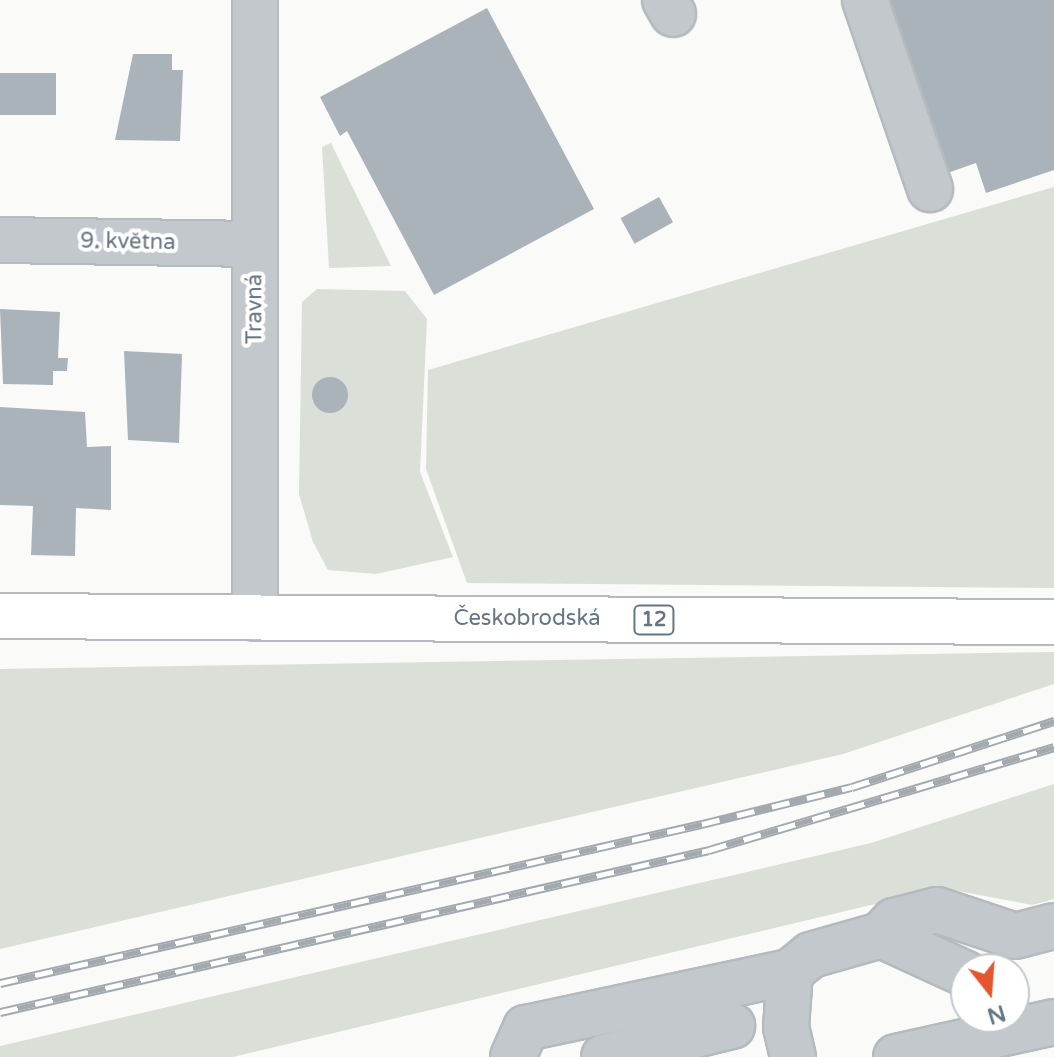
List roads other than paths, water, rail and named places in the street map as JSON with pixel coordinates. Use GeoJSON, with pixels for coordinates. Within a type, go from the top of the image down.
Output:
{"type":"FeatureCollection","features":[{"type":"Feature","properties":{"kind":"main road","name":"Českobrodská"},"geometry":{"type":"LineString","coordinates":[[0,616],[1054,622]]}},
{"type":"Feature","properties":{"kind":"street","name":"Travná"},"geometry":{"type":"LineString","coordinates":[[255,0],[255,618]]}},
{"type":"Feature","properties":{"kind":"street"},"geometry":{"type":"LineString","coordinates":[[865,0],[930,189]]}},
{"type":"Feature","properties":{"kind":"street","name":"9. května"},"geometry":{"type":"LineString","coordinates":[[0,240],[255,244]]}},
{"type":"Feature","properties":{"kind":"street"},"geometry":{"type":"LineString","coordinates":[[513,1057],[526,1028],[790,972],[811,955],[881,935],[894,921],[937,910],[1015,936],[1054,926]]}},
{"type":"Feature","properties":{"kind":"street"},"geometry":{"type":"LineString","coordinates":[[881,935],[950,967]]}},
{"type":"Feature","properties":{"kind":"street"},"geometry":{"type":"LineString","coordinates":[[790,972],[786,1027],[793,1057]]}},
{"type":"Feature","properties":{"kind":"street"},"geometry":{"type":"LineString","coordinates":[[896,1057],[1034,1016]]}},
{"type":"Feature","properties":{"kind":"street"},"geometry":{"type":"LineString","coordinates":[[604,1057],[732,1026]]}},
{"type":"Feature","properties":{"kind":"railway"},"geometry":{"type":"LineString","coordinates":[[0,983],[702,824],[852,787],[1054,721]]}},
{"type":"Feature","properties":{"kind":"railway"},"geometry":{"type":"LineString","coordinates":[[0,1012],[709,850],[1054,747]]}}]}
